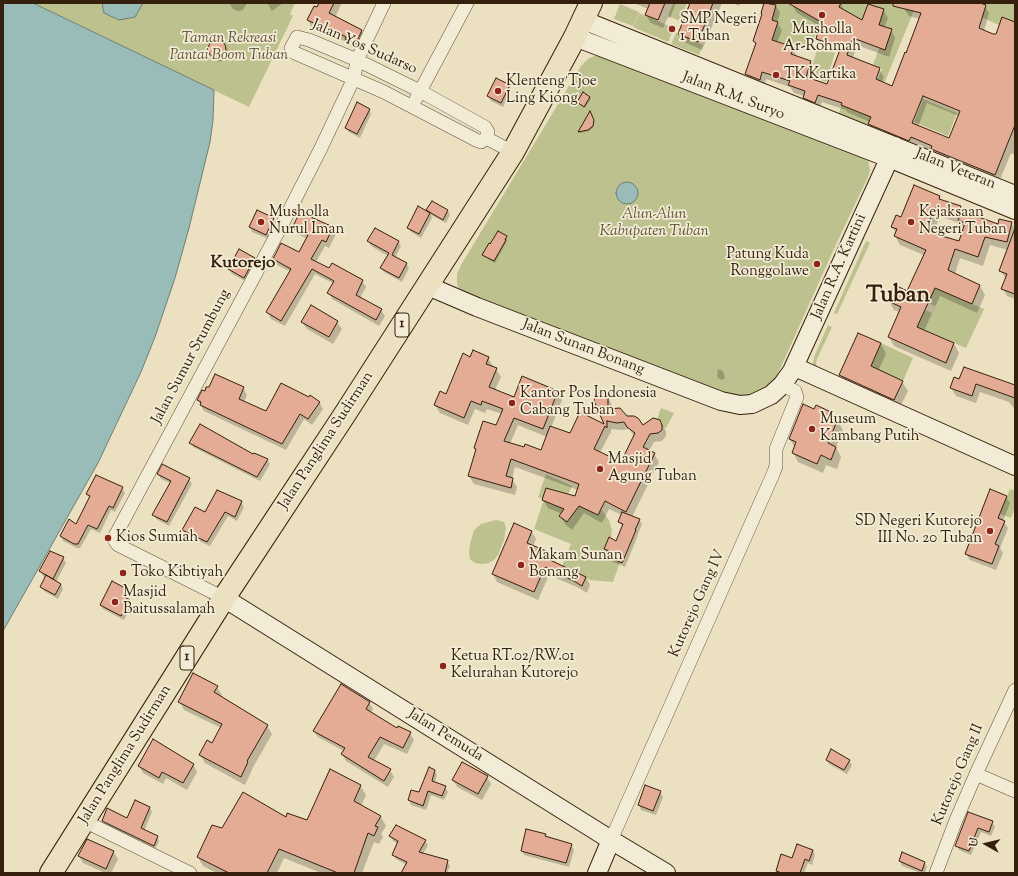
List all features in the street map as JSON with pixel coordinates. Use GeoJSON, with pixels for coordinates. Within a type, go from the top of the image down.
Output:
{"type":"FeatureCollection","features":[{"type":"Feature","properties":{"kind":"highway","name":"Jalan Panglima Sudirman"},"geometry":{"type":"LineString","coordinates":[[52,873],[224,598],[514,152],[588,26]]}},
{"type":"Feature","properties":{"kind":"main road","name":"Jalan R.M. Suryo"},"geometry":{"type":"LineString","coordinates":[[588,26],[721,85],[892,152]]}},
{"type":"Feature","properties":{"kind":"main road","name":"Jalan Veteran"},"geometry":{"type":"LineString","coordinates":[[892,152],[1015,195]]}},
{"type":"Feature","properties":{"kind":"main road","name":"Jalan Veteran"},"geometry":{"type":"LineString","coordinates":[[892,152],[1015,210]]}},
{"type":"Feature","properties":{"kind":"main road","name":"Jalan R.A. Kartini"},"geometry":{"type":"LineString","coordinates":[[782,385],[795,367],[892,152]]}},
{"type":"Feature","properties":{"kind":"main road","name":"Jalan Sunan Bonang"},"geometry":{"type":"LineString","coordinates":[[428,286],[477,307],[729,403],[745,405],[757,402],[771,395],[782,385]]}},
{"type":"Feature","properties":{"kind":"main road"},"geometry":{"type":"LineString","coordinates":[[795,367],[1015,466]]}},
{"type":"Feature","properties":{"kind":"main road","name":"Jalan Pemuda"},"geometry":{"type":"LineString","coordinates":[[224,598],[666,873]]}},
{"type":"Feature","properties":{"kind":"main road"},"geometry":{"type":"LineString","coordinates":[[597,873],[611,840]]}},
{"type":"Feature","properties":{"kind":"street","name":"Jalan Sumur Srumbung"},"geometry":{"type":"LineString","coordinates":[[224,598],[118,545],[115,541],[115,535],[285,219],[321,148],[354,78],[357,60],[384,3]]}},
{"type":"Feature","properties":{"kind":"street"},"geometry":{"type":"LineString","coordinates":[[412,106],[467,3]]}},
{"type":"Feature","properties":{"kind":"street","name":"Jalan Yos Sudarso"},"geometry":{"type":"LineString","coordinates":[[299,37],[357,60],[420,91],[485,126],[488,132],[486,138],[481,142],[476,140],[412,106],[354,78],[295,53],[291,48],[295,39],[299,37]]}},
{"type":"Feature","properties":{"kind":"street","name":"Jalan Yos Sudarso"},"geometry":{"type":"LineString","coordinates":[[486,138],[514,152]]}},
{"type":"Feature","properties":{"kind":"street","name":"Kutorejo Gang IV"},"geometry":{"type":"LineString","coordinates":[[611,840],[774,472],[776,464],[776,449],[797,397],[795,391],[782,385]]}},
{"type":"Feature","properties":{"kind":"street","name":"Kutorejo Gang II"},"geometry":{"type":"LineString","coordinates":[[936,873],[956,820],[1015,690]]}},
{"type":"Feature","properties":{"kind":"street"},"geometry":{"type":"LineString","coordinates":[[976,774],[1015,791]]}},
{"type":"Feature","properties":{"kind":"street"},"geometry":{"type":"LineString","coordinates":[[84,821],[190,873]]}},
{"type":"Feature","properties":{"kind":"green space","name":"Taman Rekreasi Pantai Boom Tuban"},"geometry":{"type":"Polygon","coordinates":[[[33,3],[295,3],[290,14],[293,16],[249,107],[33,3]]]}},
{"type":"Feature","properties":{"kind":"green space"},"geometry":{"type":"Polygon","coordinates":[[[673,3],[687,3],[680,21],[668,16],[673,3]]]}},
{"type":"Feature","properties":{"kind":"green space"},"geometry":{"type":"Polygon","coordinates":[[[769,3],[792,3],[791,5],[828,26],[841,3],[917,3],[867,126],[838,115],[842,105],[863,114],[882,69],[873,65],[884,34],[825,27],[819,24],[811,48],[800,44],[798,48],[771,39],[771,20],[776,5],[769,3]]]}},
{"type":"Feature","properties":{"kind":"green space"},"geometry":{"type":"Polygon","coordinates":[[[980,3],[1015,3],[1015,32],[981,17],[986,5],[980,3]]]}},
{"type":"Feature","properties":{"kind":"green space"},"geometry":{"type":"Polygon","coordinates":[[[620,4],[639,12],[633,26],[614,19],[620,4]]]}},
{"type":"Feature","properties":{"kind":"green space"},"geometry":{"type":"Polygon","coordinates":[[[639,13],[674,28],[668,42],[633,27],[639,13]]]}},
{"type":"Feature","properties":{"kind":"green space"},"geometry":{"type":"Polygon","coordinates":[[[676,33],[703,45],[699,55],[671,44],[676,33]]]}},
{"type":"Feature","properties":{"kind":"green space"},"geometry":{"type":"Polygon","coordinates":[[[818,47],[835,53],[826,82],[809,76],[818,47]]]}},
{"type":"Feature","properties":{"kind":"green space","name":"Alun-Alun Kabupaten Tuban"},"geometry":{"type":"Polygon","coordinates":[[[599,54],[868,160],[870,171],[868,177],[775,380],[754,397],[731,400],[459,290],[457,284],[457,274],[461,265],[581,66],[588,59],[599,54]]]}},
{"type":"Feature","properties":{"kind":"green space"},"geometry":{"type":"Polygon","coordinates":[[[923,99],[957,113],[948,136],[914,122],[923,99]]]}},
{"type":"Feature","properties":{"kind":"green space"},"geometry":{"type":"Polygon","coordinates":[[[866,241],[870,243],[837,314],[834,313],[866,241]]]}},
{"type":"Feature","properties":{"kind":"green space"},"geometry":{"type":"Polygon","coordinates":[[[935,288],[984,309],[966,348],[917,327],[925,310],[932,313],[935,306],[928,303],[935,288]]]}},
{"type":"Feature","properties":{"kind":"green space"},"geometry":{"type":"Polygon","coordinates":[[[828,325],[832,327],[817,359],[816,364],[818,368],[816,368],[813,364],[814,357],[828,325]]]}},
{"type":"Feature","properties":{"kind":"green space"},"geometry":{"type":"Polygon","coordinates":[[[881,343],[913,358],[903,381],[871,366],[881,343]]]}},
{"type":"Feature","properties":{"kind":"green space"},"geometry":{"type":"Polygon","coordinates":[[[661,408],[674,413],[666,428],[662,427],[662,422],[657,419],[661,408]]]}},
{"type":"Feature","properties":{"kind":"green space"},"geometry":{"type":"Polygon","coordinates":[[[546,474],[572,486],[566,499],[598,515],[601,509],[609,520],[612,530],[611,538],[609,537],[604,549],[612,552],[609,557],[620,562],[613,582],[590,580],[562,566],[571,544],[534,529],[544,499],[538,497],[546,474]]]}},
{"type":"Feature","properties":{"kind":"green space"},"geometry":{"type":"Polygon","coordinates":[[[1010,489],[1015,491],[1015,507],[1011,518],[1000,514],[1010,489]]]}},
{"type":"Feature","properties":{"kind":"green space"},"geometry":{"type":"Polygon","coordinates":[[[496,520],[504,522],[506,528],[504,540],[498,555],[489,563],[475,563],[470,559],[469,553],[474,530],[481,524],[496,520]]]}},
{"type":"Feature","properties":{"kind":"water"},"geometry":{"type":"Polygon","coordinates":[[[3,3],[33,3],[214,90],[213,120],[210,142],[175,278],[155,337],[141,372],[98,463],[3,631],[3,3]]]}},
{"type":"Feature","properties":{"kind":"water"},"geometry":{"type":"Polygon","coordinates":[[[102,3],[143,3],[135,17],[119,20],[104,13],[102,3]]]}},
{"type":"Feature","properties":{"kind":"water"},"geometry":{"type":"Polygon","coordinates":[[[623,182],[631,182],[638,189],[638,197],[631,204],[623,204],[616,197],[616,189],[623,182]]]}},
{"type":"Feature","properties":{"kind":"building"},"geometry":{"type":"Polygon","coordinates":[[[319,3],[334,3],[329,13],[362,30],[356,44],[319,23],[318,25],[307,20],[314,6],[317,7],[319,3]]]}},
{"type":"Feature","properties":{"kind":"building"},"geometry":{"type":"Polygon","coordinates":[[[650,3],[665,3],[658,20],[645,15],[650,3]]]}},
{"type":"Feature","properties":{"kind":"building"},"geometry":{"type":"Polygon","coordinates":[[[690,3],[713,3],[698,42],[678,34],[690,3]]]}},
{"type":"Feature","properties":{"kind":"building"},"geometry":{"type":"Polygon","coordinates":[[[764,3],[776,5],[772,20],[778,22],[772,40],[794,47],[791,54],[811,61],[806,77],[827,84],[841,47],[816,39],[821,22],[788,3],[841,3],[839,7],[862,20],[868,4],[884,9],[879,25],[892,29],[885,50],[853,38],[847,55],[880,68],[876,79],[892,86],[921,13],[893,6],[893,3],[980,3],[986,5],[979,28],[993,34],[996,34],[1002,17],[1015,22],[1015,125],[995,175],[931,149],[932,146],[911,137],[909,141],[868,124],[871,117],[841,105],[842,103],[818,95],[815,103],[803,98],[805,91],[788,85],[790,81],[762,72],[760,80],[745,74],[756,43],[753,41],[762,14],[764,3]],[[923,96],[912,123],[949,138],[960,111],[923,96]]]}},
{"type":"Feature","properties":{"kind":"building"},"geometry":{"type":"Polygon","coordinates":[[[213,40],[221,40],[226,45],[224,56],[221,58],[213,58],[208,53],[208,45],[213,40]]]}},
{"type":"Feature","properties":{"kind":"building","name":"Klenteng Tjoe Ling Kiong"},"geometry":{"type":"Polygon","coordinates":[[[496,78],[510,85],[501,103],[487,96],[496,78]]]}},
{"type":"Feature","properties":{"kind":"building"},"geometry":{"type":"Polygon","coordinates":[[[583,92],[590,97],[584,107],[577,102],[583,92]]]}},
{"type":"Feature","properties":{"kind":"building"},"geometry":{"type":"Polygon","coordinates":[[[357,102],[370,109],[357,134],[345,128],[357,102]]]}},
{"type":"Feature","properties":{"kind":"building"},"geometry":{"type":"Polygon","coordinates":[[[590,111],[594,120],[593,126],[588,130],[578,132],[590,111]]]}},
{"type":"Feature","properties":{"kind":"building"},"geometry":{"type":"Polygon","coordinates":[[[914,185],[940,196],[939,199],[961,206],[958,216],[935,208],[926,229],[942,236],[959,241],[965,223],[958,220],[962,211],[998,224],[999,219],[1012,222],[1007,242],[985,237],[978,257],[955,249],[948,270],[980,285],[972,304],[935,288],[917,327],[954,343],[946,363],[888,337],[901,307],[888,301],[895,285],[907,291],[926,250],[894,236],[897,229],[891,227],[896,215],[901,217],[914,185]]]}},
{"type":"Feature","properties":{"kind":"building"},"geometry":{"type":"Polygon","coordinates":[[[432,201],[448,210],[443,220],[426,210],[432,201]]]}},
{"type":"Feature","properties":{"kind":"building"},"geometry":{"type":"Polygon","coordinates":[[[418,206],[430,213],[419,234],[407,228],[418,206]]]}},
{"type":"Feature","properties":{"kind":"building","name":"Musholla Nurul Iman"},"geometry":{"type":"Polygon","coordinates":[[[257,210],[274,218],[266,235],[249,227],[257,210]]]}},
{"type":"Feature","properties":{"kind":"building"},"geometry":{"type":"Polygon","coordinates":[[[300,212],[333,227],[326,242],[322,240],[311,259],[329,268],[332,263],[363,280],[356,295],[382,309],[376,320],[327,293],[334,281],[312,269],[281,321],[266,312],[291,269],[273,259],[281,243],[299,252],[308,235],[292,228],[300,212]]]}},
{"type":"Feature","properties":{"kind":"building"},"geometry":{"type":"Polygon","coordinates":[[[375,228],[399,241],[392,255],[407,263],[399,278],[380,268],[389,253],[367,241],[375,228]]]}},
{"type":"Feature","properties":{"kind":"building"},"geometry":{"type":"Polygon","coordinates":[[[498,231],[507,236],[494,261],[482,255],[498,231]]]}},
{"type":"Feature","properties":{"kind":"building"},"geometry":{"type":"Polygon","coordinates":[[[1014,231],[1015,294],[1001,289],[1007,274],[999,271],[1014,231]]]}},
{"type":"Feature","properties":{"kind":"building"},"geometry":{"type":"Polygon","coordinates":[[[239,249],[255,258],[244,278],[228,269],[239,249]]]}},
{"type":"Feature","properties":{"kind":"building"},"geometry":{"type":"Polygon","coordinates":[[[311,305],[338,321],[329,337],[301,322],[311,305]]]}},
{"type":"Feature","properties":{"kind":"building"},"geometry":{"type":"Polygon","coordinates":[[[858,333],[881,343],[871,366],[903,381],[894,400],[839,375],[858,333]]]}},
{"type":"Feature","properties":{"kind":"building"},"geometry":{"type":"Polygon","coordinates":[[[473,350],[489,357],[486,364],[497,368],[489,387],[514,397],[522,376],[558,391],[543,429],[514,418],[504,441],[524,447],[525,444],[541,450],[550,426],[570,433],[580,412],[604,424],[594,401],[596,394],[600,392],[604,392],[608,396],[608,409],[620,408],[627,416],[634,416],[638,418],[643,425],[653,418],[660,420],[662,430],[658,433],[650,434],[643,447],[655,453],[626,512],[605,501],[598,515],[579,506],[567,522],[559,516],[564,509],[542,500],[546,488],[575,496],[579,484],[511,459],[506,476],[513,478],[511,488],[468,476],[476,449],[474,448],[483,421],[496,425],[503,409],[482,401],[481,405],[471,401],[464,418],[434,405],[440,391],[446,394],[463,353],[470,357],[473,350]],[[607,421],[607,428],[605,426],[594,449],[621,462],[635,433],[627,427],[624,422],[617,423],[607,421]]]}},
{"type":"Feature","properties":{"kind":"building"},"geometry":{"type":"Polygon","coordinates":[[[964,367],[1015,385],[1015,398],[976,384],[972,396],[950,388],[954,377],[959,379],[964,367]]]}},
{"type":"Feature","properties":{"kind":"building"},"geometry":{"type":"Polygon","coordinates":[[[215,374],[244,387],[239,399],[266,411],[281,383],[309,397],[310,395],[320,402],[308,419],[300,414],[282,444],[200,405],[201,402],[197,400],[202,390],[205,391],[206,387],[209,387],[215,374]]]}},
{"type":"Feature","properties":{"kind":"building","name":"Museum Kambang Putih"},"geometry":{"type":"Polygon","coordinates":[[[803,404],[814,409],[816,405],[831,412],[830,416],[838,419],[828,443],[836,447],[831,460],[821,455],[817,464],[792,453],[796,442],[789,439],[803,404]]]}},
{"type":"Feature","properties":{"kind":"building"},"geometry":{"type":"Polygon","coordinates":[[[200,424],[253,454],[254,453],[268,459],[257,477],[189,443],[200,424]]]}},
{"type":"Feature","properties":{"kind":"building"},"geometry":{"type":"Polygon","coordinates":[[[162,464],[190,478],[167,522],[152,515],[171,481],[157,474],[162,464]]]}},
{"type":"Feature","properties":{"kind":"building"},"geometry":{"type":"Polygon","coordinates":[[[96,475],[123,487],[113,508],[109,506],[97,529],[88,525],[78,544],[74,544],[60,536],[69,519],[76,524],[90,496],[86,494],[96,475]]]}},
{"type":"Feature","properties":{"kind":"building","name":"SD Negeri Kutorejo III No. 20 Tuban"},"geometry":{"type":"Polygon","coordinates":[[[990,489],[1007,496],[998,518],[1005,521],[995,544],[999,546],[992,564],[965,554],[990,489]]]}},
{"type":"Feature","properties":{"kind":"building"},"geometry":{"type":"Polygon","coordinates":[[[217,490],[242,501],[235,517],[225,512],[207,542],[182,530],[195,507],[205,512],[217,490]]]}},
{"type":"Feature","properties":{"kind":"building"},"geometry":{"type":"Polygon","coordinates":[[[622,512],[640,519],[622,563],[609,557],[612,552],[604,549],[609,537],[616,541],[623,524],[618,522],[622,512]]]}},
{"type":"Feature","properties":{"kind":"building","name":"Makam Sunan Bonang"},"geometry":{"type":"Polygon","coordinates":[[[514,523],[532,531],[527,543],[551,553],[548,559],[586,577],[582,586],[545,567],[534,592],[492,574],[514,523]]]}},
{"type":"Feature","properties":{"kind":"building"},"geometry":{"type":"Polygon","coordinates":[[[50,551],[64,557],[53,579],[39,571],[50,551]]]}},
{"type":"Feature","properties":{"kind":"building"},"geometry":{"type":"Polygon","coordinates":[[[46,575],[61,584],[55,595],[40,587],[46,575]]]}},
{"type":"Feature","properties":{"kind":"building","name":"Masjid Baitussalamah"},"geometry":{"type":"Polygon","coordinates":[[[112,581],[127,589],[123,596],[130,600],[121,616],[100,605],[112,581]]]}},
{"type":"Feature","properties":{"kind":"building"},"geometry":{"type":"Polygon","coordinates":[[[193,673],[218,686],[214,692],[268,725],[247,761],[248,762],[241,777],[199,755],[207,740],[212,743],[222,724],[178,702],[193,673]]]}},
{"type":"Feature","properties":{"kind":"building"},"geometry":{"type":"Polygon","coordinates":[[[341,684],[370,702],[366,709],[397,728],[398,726],[411,732],[403,748],[380,737],[368,757],[391,769],[384,781],[341,754],[345,748],[313,731],[341,684]]]}},
{"type":"Feature","properties":{"kind":"building"},"geometry":{"type":"Polygon","coordinates":[[[153,739],[194,764],[183,783],[162,772],[159,778],[138,766],[153,739]]]}},
{"type":"Feature","properties":{"kind":"building"},"geometry":{"type":"Polygon","coordinates":[[[831,749],[850,760],[844,770],[826,760],[831,749]]]}},
{"type":"Feature","properties":{"kind":"building"},"geometry":{"type":"Polygon","coordinates":[[[462,762],[488,776],[478,794],[452,780],[462,762]]]}},
{"type":"Feature","properties":{"kind":"building"},"geometry":{"type":"Polygon","coordinates":[[[429,767],[435,770],[432,781],[446,786],[442,796],[428,791],[423,806],[408,800],[411,790],[419,792],[429,767]]]}},
{"type":"Feature","properties":{"kind":"building"},"geometry":{"type":"Polygon","coordinates":[[[330,769],[361,785],[354,801],[381,816],[375,826],[378,827],[374,836],[368,833],[354,873],[338,873],[279,849],[267,873],[229,873],[197,857],[212,825],[222,828],[243,792],[286,817],[287,813],[307,820],[330,769]]]}},
{"type":"Feature","properties":{"kind":"building"},"geometry":{"type":"Polygon","coordinates":[[[645,785],[661,791],[653,811],[638,805],[645,785]]]}},
{"type":"Feature","properties":{"kind":"building"},"geometry":{"type":"Polygon","coordinates":[[[135,800],[150,807],[141,828],[158,836],[154,846],[102,821],[107,808],[127,818],[135,800]]]}},
{"type":"Feature","properties":{"kind":"building"},"geometry":{"type":"Polygon","coordinates":[[[968,812],[993,821],[989,832],[978,828],[969,851],[955,846],[968,812]]]}},
{"type":"Feature","properties":{"kind":"building"},"geometry":{"type":"Polygon","coordinates":[[[396,825],[426,840],[419,852],[448,860],[445,873],[401,873],[407,862],[392,855],[398,841],[389,836],[396,825]]]}},
{"type":"Feature","properties":{"kind":"building"},"geometry":{"type":"Polygon","coordinates":[[[526,829],[546,834],[545,836],[572,844],[566,863],[521,851],[526,829]]]}},
{"type":"Feature","properties":{"kind":"building"},"geometry":{"type":"Polygon","coordinates":[[[87,839],[114,851],[106,869],[78,856],[87,839]]]}},
{"type":"Feature","properties":{"kind":"building"},"geometry":{"type":"Polygon","coordinates":[[[797,844],[813,850],[809,861],[805,859],[800,873],[782,873],[776,871],[781,854],[792,858],[797,844]]]}},
{"type":"Feature","properties":{"kind":"building"},"geometry":{"type":"Polygon","coordinates":[[[902,852],[925,862],[922,871],[899,861],[902,852]]]}},
{"type":"Feature","properties":{"kind":"place","name":"Musholla Ar-Rohmah"},"geometry":{"type":"Point","coordinates":[822,15]}},
{"type":"Feature","properties":{"kind":"place","name":"SMP Negeri 1 Tuban"},"geometry":{"type":"Point","coordinates":[672,29]}},
{"type":"Feature","properties":{"kind":"place","name":"TK Kartika"},"geometry":{"type":"Point","coordinates":[776,75]}},
{"type":"Feature","properties":{"kind":"place","name":"Klenteng Tjoe Ling Kiong"},"geometry":{"type":"Point","coordinates":[498,91]}},
{"type":"Feature","properties":{"kind":"place","name":"Musholla Nurul Iman"},"geometry":{"type":"Point","coordinates":[261,222]}},
{"type":"Feature","properties":{"kind":"place","name":"Kejaksaan Negeri Tuban"},"geometry":{"type":"Point","coordinates":[911,222]}},
{"type":"Feature","properties":{"kind":"place","name":"Patung Kuda Ronggolawe"},"geometry":{"type":"Point","coordinates":[817,264]}},
{"type":"Feature","properties":{"kind":"place","name":"Kantor Pos Indonesia Cabang Tuban"},"geometry":{"type":"Point","coordinates":[512,403]}},
{"type":"Feature","properties":{"kind":"place","name":"Museum Kambang Putih"},"geometry":{"type":"Point","coordinates":[812,429]}},
{"type":"Feature","properties":{"kind":"place","name":"Masjid Agung Tuban"},"geometry":{"type":"Point","coordinates":[600,469]}},
{"type":"Feature","properties":{"kind":"place","name":"SD Negeri Kutorejo III No. 20 Tuban"},"geometry":{"type":"Point","coordinates":[990,531]}},
{"type":"Feature","properties":{"kind":"place","name":"Kios Sumiah"},"geometry":{"type":"Point","coordinates":[108,538]}},
{"type":"Feature","properties":{"kind":"place","name":"Makam Sunan Bonang"},"geometry":{"type":"Point","coordinates":[521,565]}},
{"type":"Feature","properties":{"kind":"place","name":"Toko Kibtiyah"},"geometry":{"type":"Point","coordinates":[123,573]}},
{"type":"Feature","properties":{"kind":"place","name":"Masjid Baitussalamah"},"geometry":{"type":"Point","coordinates":[115,602]}},
{"type":"Feature","properties":{"kind":"place","name":"Ketua RT.02/RW.01 Kelurahan Kutorejo"},"geometry":{"type":"Point","coordinates":[443,666]}},
{"type":"Feature","properties":{"kind":"district","name":"Kutorejo"},"geometry":{"type":"Point","coordinates":[243,264]}},
{"type":"Feature","properties":{"kind":"district","name":"Tuban"},"geometry":{"type":"Point","coordinates":[898,297]}}]}
